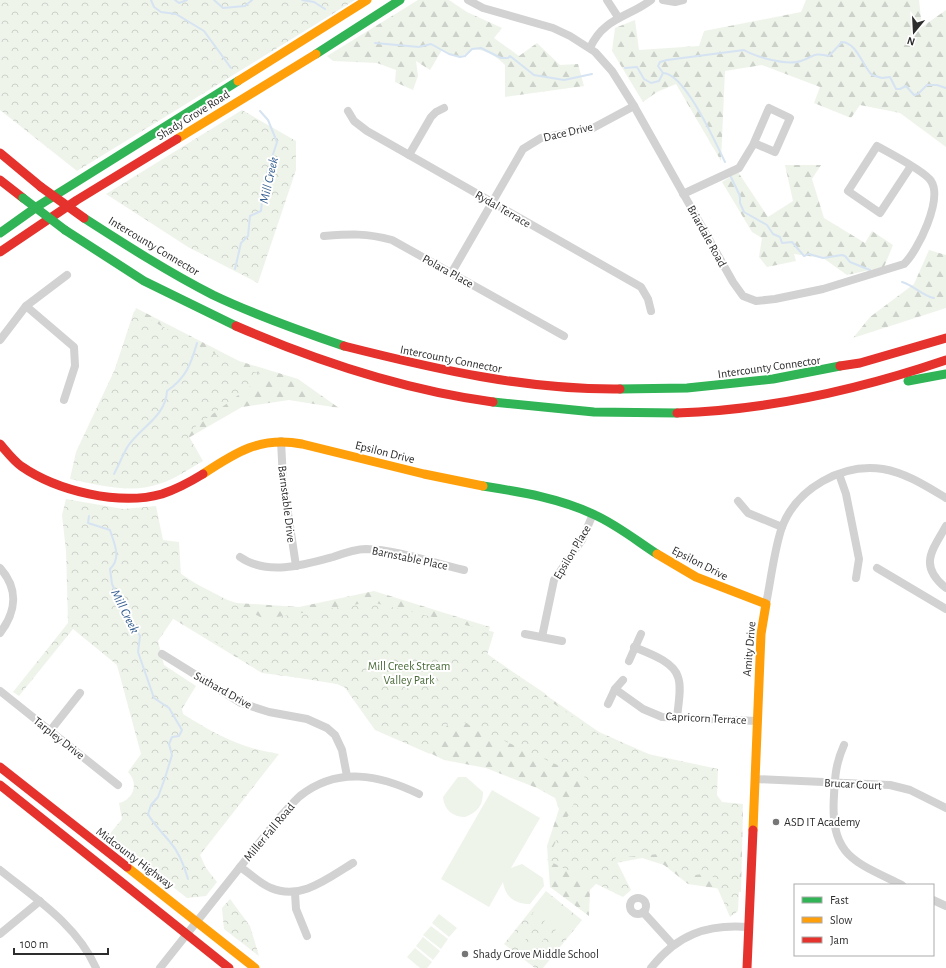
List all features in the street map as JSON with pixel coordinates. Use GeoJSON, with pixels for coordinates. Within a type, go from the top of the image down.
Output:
{"type":"FeatureCollection","features":[{"type":"Feature","properties":{"kind":"main road","name":"Shady Grove Road"},"geometry":{"type":"LineString","coordinates":[[0,234],[38,206],[367,0]]}},
{"type":"Feature","properties":{"kind":"main road","name":"Shady Grove Road"},"geometry":{"type":"LineString","coordinates":[[0,252],[77,200],[297,66],[400,0]]}},
{"type":"Feature","properties":{"kind":"main road","name":"Intercounty Connector"},"geometry":{"type":"LineString","coordinates":[[0,153],[41,187],[84,218],[179,277],[257,314],[339,344],[385,358],[448,372],[522,384],[608,390],[661,390],[722,386],[758,382],[825,371],[892,356],[946,338]]}},
{"type":"Feature","properties":{"kind":"main road"},"geometry":{"type":"LineString","coordinates":[[0,180],[65,230],[118,266],[162,292],[214,318],[266,340],[313,357],[407,386],[468,398],[534,408],[595,412],[698,412],[813,397],[946,374]]}},
{"type":"Feature","properties":{"kind":"main road"},"geometry":{"type":"LineString","coordinates":[[892,356],[946,330]]}},
{"type":"Feature","properties":{"kind":"main road"},"geometry":{"type":"LineString","coordinates":[[813,397],[895,377],[946,360]]}},
{"type":"Feature","properties":{"kind":"main road","name":"Epsilon Drive"},"geometry":{"type":"LineString","coordinates":[[0,444],[15,461],[46,481],[73,490],[124,498],[151,496],[177,488],[232,455],[254,444],[281,441],[303,444],[426,475],[556,500],[593,514],[613,524],[676,566],[719,588],[766,604]]}},
{"type":"Feature","properties":{"kind":"main road","name":"Amity Drive"},"geometry":{"type":"LineString","coordinates":[[747,968],[761,634],[766,604]]}},
{"type":"Feature","properties":{"kind":"main road","name":"Midcounty Highway"},"geometry":{"type":"LineString","coordinates":[[0,766],[72,825],[197,921],[255,968]]}},
{"type":"Feature","properties":{"kind":"main road"},"geometry":{"type":"LineString","coordinates":[[0,785],[229,968]]}},
{"type":"Feature","properties":{"kind":"street","name":"Briardale Road"},"geometry":{"type":"LineString","coordinates":[[468,0],[483,8],[553,28],[590,48],[612,71],[634,106],[738,291],[743,296],[756,301],[776,299],[823,289],[904,264],[911,257],[918,246],[935,201],[934,188],[931,180],[910,166],[877,146],[848,191],[880,214],[910,166]]}},
{"type":"Feature","properties":{"kind":"street"},"geometry":{"type":"LineString","coordinates":[[607,0],[618,17]]}},
{"type":"Feature","properties":{"kind":"street"},"geometry":{"type":"LineString","coordinates":[[590,48],[601,32],[618,17],[644,6],[651,0]]}},
{"type":"Feature","properties":{"kind":"street"},"geometry":{"type":"LineString","coordinates":[[663,0],[675,2],[683,0]]}},
{"type":"Feature","properties":{"kind":"street","name":"Dace Drive"},"geometry":{"type":"LineString","coordinates":[[452,272],[493,203],[519,154],[528,145],[541,138],[593,128],[634,106]]}},
{"type":"Feature","properties":{"kind":"street"},"geometry":{"type":"LineString","coordinates":[[409,155],[431,117],[436,112],[444,108]]}},
{"type":"Feature","properties":{"kind":"street"},"geometry":{"type":"LineString","coordinates":[[683,194],[739,168],[754,143],[769,108],[790,118],[775,152],[754,143]]}},
{"type":"Feature","properties":{"kind":"street","name":"Rydal Terrace"},"geometry":{"type":"LineString","coordinates":[[348,111],[354,121],[367,131],[641,287],[648,298],[651,311]]}},
{"type":"Feature","properties":{"kind":"street","name":"Polara Place"},"geometry":{"type":"LineString","coordinates":[[324,236],[370,234],[392,240],[452,272],[564,336]]}},
{"type":"Feature","properties":{"kind":"street"},"geometry":{"type":"LineString","coordinates":[[0,340],[26,306],[67,275]]}},
{"type":"Feature","properties":{"kind":"street"},"geometry":{"type":"LineString","coordinates":[[26,306],[74,348],[75,366],[64,400]]}},
{"type":"Feature","properties":{"kind":"street","name":"Barnstable Drive"},"geometry":{"type":"LineString","coordinates":[[281,441],[283,480],[296,566]]}},
{"type":"Feature","properties":{"kind":"street","name":"Amity Drive"},"geometry":{"type":"LineString","coordinates":[[766,604],[782,527],[798,501],[809,490],[823,481],[839,474],[865,468],[883,469],[912,478],[946,498]]}},
{"type":"Feature","properties":{"kind":"street"},"geometry":{"type":"LineString","coordinates":[[839,474],[846,494],[859,559],[856,578]]}},
{"type":"Feature","properties":{"kind":"street"},"geometry":{"type":"LineString","coordinates":[[738,501],[748,513],[782,527]]}},
{"type":"Feature","properties":{"kind":"street","name":"Epsilon Place"},"geometry":{"type":"LineString","coordinates":[[542,637],[554,580],[582,540],[593,514]]}},
{"type":"Feature","properties":{"kind":"street"},"geometry":{"type":"LineString","coordinates":[[946,526],[933,550],[930,565],[935,579],[946,588]]}},
{"type":"Feature","properties":{"kind":"street","name":"Barnstable Place"},"geometry":{"type":"LineString","coordinates":[[240,557],[250,564],[260,566],[296,566],[354,550],[365,549],[390,552],[464,570]]}},
{"type":"Feature","properties":{"kind":"street"},"geometry":{"type":"LineString","coordinates":[[0,568],[9,580],[14,597],[11,616],[0,633]]}},
{"type":"Feature","properties":{"kind":"street"},"geometry":{"type":"LineString","coordinates":[[877,568],[946,610]]}},
{"type":"Feature","properties":{"kind":"street"},"geometry":{"type":"LineString","coordinates":[[525,634],[562,641]]}},
{"type":"Feature","properties":{"kind":"street"},"geometry":{"type":"LineString","coordinates":[[629,661],[641,634]]}},
{"type":"Feature","properties":{"kind":"street"},"geometry":{"type":"LineString","coordinates":[[634,647],[672,667],[678,676],[679,686],[677,718]]}},
{"type":"Feature","properties":{"kind":"street","name":"Suthard Drive"},"geometry":{"type":"LineString","coordinates":[[162,654],[241,703],[269,712],[308,719],[327,728],[335,735],[342,750],[348,776]]}},
{"type":"Feature","properties":{"kind":"street"},"geometry":{"type":"LineString","coordinates":[[608,704],[615,688],[622,680]]}},
{"type":"Feature","properties":{"kind":"street","name":"Capricorn Terrace"},"geometry":{"type":"LineString","coordinates":[[615,688],[652,714],[662,717],[757,721]]}},
{"type":"Feature","properties":{"kind":"street","name":"Tarpley Drive"},"geometry":{"type":"LineString","coordinates":[[0,691],[118,785]]}},
{"type":"Feature","properties":{"kind":"street"},"geometry":{"type":"LineString","coordinates":[[50,731],[80,693]]}},
{"type":"Feature","properties":{"kind":"street"},"geometry":{"type":"LineString","coordinates":[[844,745],[836,762],[834,823],[836,835],[845,852],[860,865],[900,884]]}},
{"type":"Feature","properties":{"kind":"street","name":"Miller Fall Road"},"geometry":{"type":"LineString","coordinates":[[160,968],[279,818],[300,796],[316,786],[348,776],[378,778],[402,786],[419,794]]}},
{"type":"Feature","properties":{"kind":"street","name":"Brucar Court"},"geometry":{"type":"LineString","coordinates":[[754,779],[900,787],[925,796],[946,808]]}},
{"type":"Feature","properties":{"kind":"street"},"geometry":{"type":"LineString","coordinates":[[240,866],[269,888],[295,893],[313,887],[353,863]]}},
{"type":"Feature","properties":{"kind":"street"},"geometry":{"type":"LineString","coordinates":[[0,870],[59,918],[78,939],[96,968]]}},
{"type":"Feature","properties":{"kind":"street"},"geometry":{"type":"LineString","coordinates":[[295,893],[296,909],[307,936]]}},
{"type":"Feature","properties":{"kind":"street"},"geometry":{"type":"LineString","coordinates":[[934,900],[946,906]]}},
{"type":"Feature","properties":{"kind":"street"},"geometry":{"type":"LineString","coordinates":[[0,934],[40,901]]}},
{"type":"Feature","properties":{"kind":"street"},"geometry":{"type":"LineString","coordinates":[[643,912],[673,945]]}},
{"type":"Feature","properties":{"kind":"street"},"geometry":{"type":"LineString","coordinates":[[650,968],[673,945],[688,935],[710,928],[733,926],[748,927]]}},
{"type":"Feature","properties":{"kind":"green space"},"geometry":{"type":"Polygon","coordinates":[[[0,0],[355,0],[77,171],[0,110],[0,0]]]}},
{"type":"Feature","properties":{"kind":"green space"},"geometry":{"type":"Polygon","coordinates":[[[418,0],[449,0],[467,12],[502,28],[494,38],[519,56],[537,43],[560,65],[578,64],[584,86],[505,97],[505,65],[498,58],[490,54],[472,49],[461,56],[454,56],[442,50],[430,70],[416,61],[418,76],[413,90],[395,82],[396,70],[377,63],[333,61],[327,56],[418,0]]]}},
{"type":"Feature","properties":{"kind":"green space"},"geometry":{"type":"Polygon","coordinates":[[[806,0],[919,0],[922,27],[946,10],[946,147],[900,113],[860,105],[851,118],[814,103],[820,87],[762,65],[725,71],[721,161],[676,84],[657,92],[643,102],[612,51],[615,28],[635,20],[639,50],[699,46],[704,31],[801,12],[806,0]]]}},
{"type":"Feature","properties":{"kind":"green space"},"geometry":{"type":"Polygon","coordinates":[[[242,110],[296,141],[296,170],[258,283],[188,247],[106,194],[242,110]]]}},
{"type":"Feature","properties":{"kind":"green space"},"geometry":{"type":"Polygon","coordinates":[[[785,165],[821,165],[812,179],[824,218],[865,243],[872,231],[893,245],[884,267],[847,275],[823,258],[794,254],[796,261],[767,267],[759,257],[762,238],[752,232],[722,182],[738,172],[768,217],[793,201],[785,165]]]}},
{"type":"Feature","properties":{"kind":"green space"},"geometry":{"type":"Polygon","coordinates":[[[929,250],[946,255],[946,308],[853,338],[870,317],[914,284],[929,250]]]}},
{"type":"Feature","properties":{"kind":"green space"},"geometry":{"type":"Polygon","coordinates":[[[136,308],[239,361],[298,379],[339,408],[289,400],[242,407],[190,437],[147,486],[79,474],[136,308]]]}},
{"type":"Feature","properties":{"kind":"green space"},"geometry":{"type":"Polygon","coordinates":[[[134,311],[206,350],[264,376],[187,433],[203,461],[176,477],[159,484],[137,488],[114,488],[70,479],[76,452],[115,369],[134,311]]]}},
{"type":"Feature","properties":{"kind":"green space","name":"Mill Creek Stream Valley Park"},"geometry":{"type":"Polygon","coordinates":[[[66,499],[123,509],[156,506],[163,540],[179,542],[181,576],[264,619],[371,602],[494,632],[487,655],[546,694],[544,697],[597,733],[648,754],[718,769],[717,795],[722,802],[743,804],[738,911],[730,917],[711,873],[687,876],[659,854],[615,858],[631,890],[623,897],[547,860],[586,778],[452,717],[430,754],[375,730],[343,685],[262,672],[175,616],[158,641],[164,665],[196,686],[182,709],[183,714],[217,734],[240,744],[279,754],[200,855],[206,868],[217,882],[206,896],[187,898],[108,836],[122,819],[119,803],[128,798],[134,786],[128,772],[141,754],[117,665],[73,629],[19,696],[13,692],[68,623],[66,551],[62,515],[66,499]]]}},
{"type":"Feature","properties":{"kind":"green space"},"geometry":{"type":"Polygon","coordinates":[[[159,559],[214,596],[237,603],[299,607],[374,591],[490,627],[483,651],[599,732],[653,756],[709,810],[743,811],[741,892],[688,884],[664,865],[642,858],[616,863],[590,890],[589,916],[550,887],[547,846],[559,809],[555,798],[537,788],[486,768],[444,760],[394,735],[364,697],[333,682],[262,673],[134,595],[159,559]]]}},
{"type":"Feature","properties":{"kind":"green space"},"geometry":{"type":"Polygon","coordinates":[[[458,777],[466,777],[483,792],[482,801],[479,808],[465,817],[457,816],[450,812],[445,806],[443,797],[458,777]]]}},
{"type":"Feature","properties":{"kind":"green space"},"geometry":{"type":"Polygon","coordinates":[[[492,790],[540,818],[511,868],[522,864],[543,878],[544,886],[530,904],[520,903],[508,896],[503,882],[489,907],[441,879],[492,790]]]}},
{"type":"Feature","properties":{"kind":"green space"},"geometry":{"type":"Polygon","coordinates":[[[546,891],[582,920],[543,968],[535,968],[504,944],[546,891]]]}},
{"type":"Feature","properties":{"kind":"green space"},"geometry":{"type":"Polygon","coordinates":[[[546,897],[555,903],[540,921],[532,914],[546,897]]]}},
{"type":"Feature","properties":{"kind":"green space"},"geometry":{"type":"Polygon","coordinates":[[[230,899],[250,926],[259,956],[224,929],[222,908],[230,899]]]}},
{"type":"Feature","properties":{"kind":"green space"},"geometry":{"type":"Polygon","coordinates":[[[557,905],[565,912],[551,929],[543,923],[557,905]]]}},
{"type":"Feature","properties":{"kind":"green space"},"geometry":{"type":"Polygon","coordinates":[[[439,914],[457,928],[449,937],[432,923],[439,914]]]}},
{"type":"Feature","properties":{"kind":"green space"},"geometry":{"type":"Polygon","coordinates":[[[568,914],[576,920],[562,938],[554,932],[568,914]]]}},
{"type":"Feature","properties":{"kind":"green space"},"geometry":{"type":"Polygon","coordinates":[[[525,924],[533,930],[519,948],[511,941],[525,924]]]}},
{"type":"Feature","properties":{"kind":"green space"},"geometry":{"type":"Polygon","coordinates":[[[431,926],[448,939],[441,949],[423,935],[431,926]]]}},
{"type":"Feature","properties":{"kind":"green space"},"geometry":{"type":"Polygon","coordinates":[[[536,932],[544,939],[530,956],[522,950],[536,932]]]}},
{"type":"Feature","properties":{"kind":"green space"},"geometry":{"type":"Polygon","coordinates":[[[423,937],[440,951],[433,960],[416,946],[423,937]]]}},
{"type":"Feature","properties":{"kind":"green space"},"geometry":{"type":"Polygon","coordinates":[[[546,941],[555,947],[541,965],[532,959],[546,941]]]}},
{"type":"Feature","properties":{"kind":"green space"},"geometry":{"type":"Polygon","coordinates":[[[415,948],[432,962],[427,968],[420,968],[407,957],[415,948]]]}},
{"type":"Feature","properties":{"kind":"waterway","name":"Mill Creek"},"geometry":{"type":"LineString","coordinates":[[151,0],[154,7],[161,12],[176,14],[204,31],[231,68]]}},
{"type":"Feature","properties":{"kind":"waterway"},"geometry":{"type":"LineString","coordinates":[[175,0],[179,3],[187,0]]}},
{"type":"Feature","properties":{"kind":"waterway"},"geometry":{"type":"LineString","coordinates":[[214,0],[223,8],[245,6],[252,0]]}},
{"type":"Feature","properties":{"kind":"waterway"},"geometry":{"type":"LineString","coordinates":[[302,0],[314,2],[325,9]]}},
{"type":"Feature","properties":{"kind":"waterway"},"geometry":{"type":"LineString","coordinates":[[625,68],[637,67],[644,79],[651,83],[659,81],[663,73],[658,66],[660,62],[667,60],[744,50],[780,62],[795,62],[814,55],[829,56],[842,42],[852,46],[872,75],[882,78],[890,77],[896,89],[906,86],[914,95],[918,94],[927,85],[937,85],[946,88]]}},
{"type":"Feature","properties":{"kind":"waterway"},"geometry":{"type":"LineString","coordinates":[[375,43],[419,47],[431,44],[449,54],[460,57],[465,56],[472,49],[481,48],[501,58],[508,58],[510,56],[534,75],[564,80],[592,74]]}},
{"type":"Feature","properties":{"kind":"waterway"},"geometry":{"type":"LineString","coordinates":[[663,73],[672,76],[681,84],[690,96],[725,162]]}},
{"type":"Feature","properties":{"kind":"waterway","name":"Mill Creek"},"geometry":{"type":"LineString","coordinates":[[235,269],[241,243],[248,236],[250,216],[261,211],[264,182],[277,142],[268,120],[260,111]]}},
{"type":"Feature","properties":{"kind":"waterway"},"geometry":{"type":"LineString","coordinates":[[731,177],[740,196],[740,203],[744,212],[767,225],[773,234],[780,237],[782,243],[792,242],[804,256],[809,254],[823,258],[842,255],[845,256],[850,262],[870,270]]}},
{"type":"Feature","properties":{"kind":"waterway"},"geometry":{"type":"LineString","coordinates":[[902,282],[934,298]]}},
{"type":"Feature","properties":{"kind":"waterway","name":"Mill Creek"},"geometry":{"type":"LineString","coordinates":[[114,474],[128,446],[158,414],[166,400],[167,391],[179,381],[187,370],[197,343]]}},
{"type":"Feature","properties":{"kind":"waterway","name":"Mill Creek"},"geometry":{"type":"LineString","coordinates":[[89,516],[88,523],[110,530],[116,550],[116,560],[110,569],[112,584],[123,608],[140,636],[138,652],[154,698],[169,708],[182,730],[179,736],[172,737],[169,744],[172,755],[158,797],[151,805],[148,814],[155,825],[179,854],[188,879]]}},
{"type":"Feature","properties":{"kind":"traffic: fast"},"geometry":{"type":"LineString","coordinates":[[316,54],[400,0]]}},
{"type":"Feature","properties":{"kind":"traffic: fast"},"geometry":{"type":"LineString","coordinates":[[0,233],[38,206],[238,81]]}},
{"type":"Feature","properties":{"kind":"traffic: fast"},"geometry":{"type":"LineString","coordinates":[[23,198],[65,230]]}},
{"type":"Feature","properties":{"kind":"traffic: fast"},"geometry":{"type":"LineString","coordinates":[[84,218],[163,268],[213,295],[311,335],[344,346]]}},
{"type":"Feature","properties":{"kind":"traffic: fast"},"geometry":{"type":"LineString","coordinates":[[65,230],[144,281],[236,326]]}},
{"type":"Feature","properties":{"kind":"traffic: fast"},"geometry":{"type":"LineString","coordinates":[[620,389],[687,388],[773,379],[840,366]]}},
{"type":"Feature","properties":{"kind":"traffic: fast"},"geometry":{"type":"LineString","coordinates":[[908,381],[946,374]]}},
{"type":"Feature","properties":{"kind":"traffic: fast"},"geometry":{"type":"LineString","coordinates":[[493,402],[594,412],[677,413]]}},
{"type":"Feature","properties":{"kind":"traffic: fast"},"geometry":{"type":"LineString","coordinates":[[483,486],[540,496],[582,509],[611,523],[657,554]]}},
{"type":"Feature","properties":{"kind":"traffic: slow"},"geometry":{"type":"LineString","coordinates":[[238,81],[367,0]]}},
{"type":"Feature","properties":{"kind":"traffic: slow"},"geometry":{"type":"LineString","coordinates":[[177,139],[316,54]]}},
{"type":"Feature","properties":{"kind":"traffic: slow"},"geometry":{"type":"LineString","coordinates":[[203,474],[227,459],[250,448],[261,444],[287,442],[302,444],[424,474],[483,486]]}},
{"type":"Feature","properties":{"kind":"traffic: slow"},"geometry":{"type":"LineString","coordinates":[[657,554],[696,577],[766,604],[761,634],[753,830]]}},
{"type":"Feature","properties":{"kind":"traffic: slow"},"geometry":{"type":"LineString","coordinates":[[127,867],[255,968]]}},
{"type":"Feature","properties":{"kind":"traffic: jam"},"geometry":{"type":"LineString","coordinates":[[0,252],[77,200],[177,139]]}},
{"type":"Feature","properties":{"kind":"traffic: jam"},"geometry":{"type":"LineString","coordinates":[[0,153],[41,187]]}},
{"type":"Feature","properties":{"kind":"traffic: jam"},"geometry":{"type":"LineString","coordinates":[[0,180],[23,198]]}},
{"type":"Feature","properties":{"kind":"traffic: jam"},"geometry":{"type":"LineString","coordinates":[[41,187],[84,218]]}},
{"type":"Feature","properties":{"kind":"traffic: jam"},"geometry":{"type":"LineString","coordinates":[[236,326],[330,363],[362,373],[427,390],[493,402]]}},
{"type":"Feature","properties":{"kind":"traffic: jam"},"geometry":{"type":"LineString","coordinates":[[840,366],[860,363],[946,338]]}},
{"type":"Feature","properties":{"kind":"traffic: jam"},"geometry":{"type":"LineString","coordinates":[[344,346],[412,363],[515,382],[550,386],[620,389]]}},
{"type":"Feature","properties":{"kind":"traffic: jam"},"geometry":{"type":"LineString","coordinates":[[677,413],[745,408],[813,397],[880,381],[946,360]]}},
{"type":"Feature","properties":{"kind":"traffic: jam"},"geometry":{"type":"LineString","coordinates":[[0,444],[18,464],[52,483],[89,494],[108,497],[127,498],[162,494],[173,490],[203,474]]}},
{"type":"Feature","properties":{"kind":"traffic: jam"},"geometry":{"type":"LineString","coordinates":[[0,767],[127,867]]}},
{"type":"Feature","properties":{"kind":"traffic: jam"},"geometry":{"type":"LineString","coordinates":[[0,785],[229,968]]}},
{"type":"Feature","properties":{"kind":"traffic: jam"},"geometry":{"type":"LineString","coordinates":[[747,968],[753,830]]}},
{"type":"Feature","properties":{"kind":"place","name":"ASD IT Academy"},"geometry":{"type":"Point","coordinates":[776,822]}},
{"type":"Feature","properties":{"kind":"place","name":"Shady Grove Middle School"},"geometry":{"type":"Point","coordinates":[465,954]}}]}
